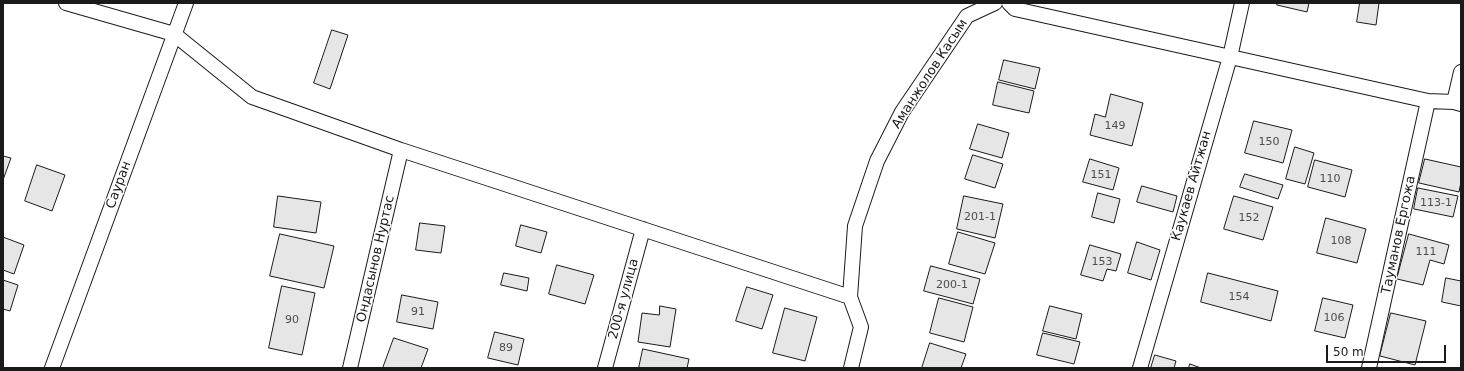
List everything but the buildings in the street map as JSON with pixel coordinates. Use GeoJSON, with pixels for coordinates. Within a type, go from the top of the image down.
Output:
{"type":"FeatureCollection","features":[{"type":"Feature","properties":{"kind":"street"},"geometry":{"type":"LineString","coordinates":[[66,3],[174,34],[252,97],[401,150],[850,298]]}},
{"type":"Feature","properties":{"kind":"street","name":"Сауран"},"geometry":{"type":"LineString","coordinates":[[52,368],[186,3]]}},
{"type":"Feature","properties":{"kind":"street","name":"Аманжолов Касым"},"geometry":{"type":"LineString","coordinates":[[851,368],[861,328],[850,298],[855,226],[877,161],[902,112],[967,16],[995,3]]}},
{"type":"Feature","properties":{"kind":"street"},"geometry":{"type":"LineString","coordinates":[[1009,3],[1015,9],[1428,101],[1457,103],[1461,72]]}},
{"type":"Feature","properties":{"kind":"street","name":"Каукаев Айтжан"},"geometry":{"type":"LineString","coordinates":[[1140,368],[1230,57],[1242,3]]}},
{"type":"Feature","properties":{"kind":"street","name":"Тауманов Ергожа"},"geometry":{"type":"LineString","coordinates":[[1369,368],[1428,101]]}},
{"type":"Feature","properties":{"kind":"street","name":"Ондасынов Нуртас"},"geometry":{"type":"LineString","coordinates":[[350,368],[401,150]]}},
{"type":"Feature","properties":{"kind":"street","name":"200-я улица"},"geometry":{"type":"LineString","coordinates":[[605,368],[643,229]]}}]}
